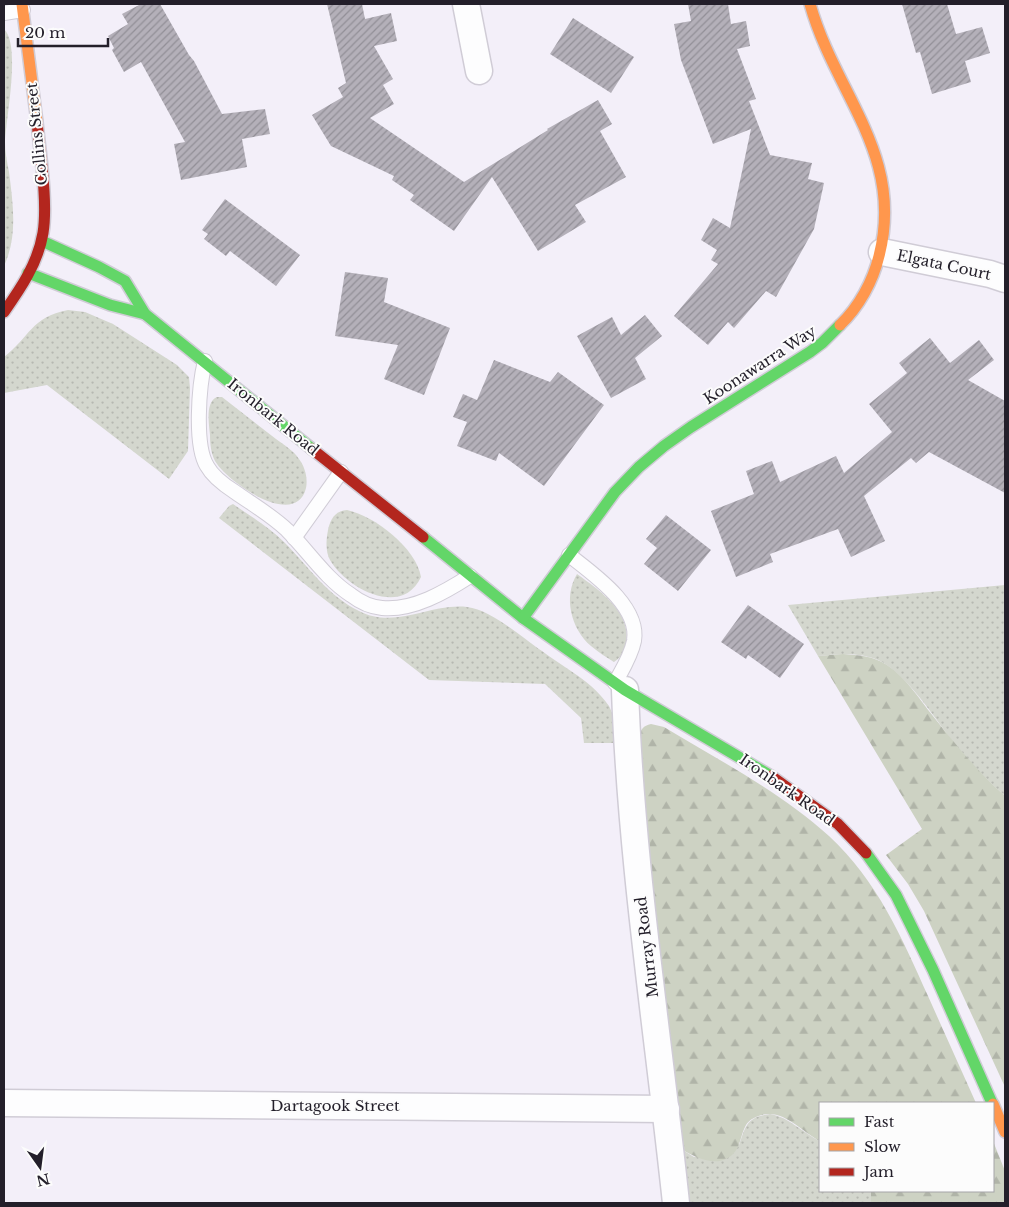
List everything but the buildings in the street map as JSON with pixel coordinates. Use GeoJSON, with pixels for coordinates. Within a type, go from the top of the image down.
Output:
{"type":"FeatureCollection","features":[{"type":"Feature","properties":{"kind":"street"},"geometry":{"type":"LineString","coordinates":[[466,4],[479,71]]}},
{"type":"Feature","properties":{"kind":"street","name":"Koonawarra Way"},"geometry":{"type":"LineString","coordinates":[[523,618],[630,474],[673,438],[805,356],[838,330],[864,294],[874,275],[882,252],[885,228],[884,198],[879,166],[872,142],[863,122],[824,48],[814,22],[810,4]]}},
{"type":"Feature","properties":{"kind":"street","name":"Collins Street"},"geometry":{"type":"LineString","coordinates":[[4,312],[28,273],[42,241],[43,196],[39,144],[23,7]]}},
{"type":"Feature","properties":{"kind":"street","name":"Ironbark Road"},"geometry":{"type":"LineString","coordinates":[[42,241],[99,266],[125,281],[145,314],[523,618],[620,687],[786,786],[838,824],[868,855],[896,895],[910,921],[992,1102]]}},
{"type":"Feature","properties":{"kind":"street","name":"Elgata Court"},"geometry":{"type":"LineString","coordinates":[[882,252],[990,274],[1005,279]]}},
{"type":"Feature","properties":{"kind":"street","name":"Ironbark Road"},"geometry":{"type":"LineString","coordinates":[[28,273],[110,305],[145,314]]}},
{"type":"Feature","properties":{"kind":"street","name":"Murray Road"},"geometry":{"type":"LineString","coordinates":[[620,687],[633,821],[676,1203]]}},
{"type":"Feature","properties":{"kind":"street","name":"Dartagook Street"},"geometry":{"type":"LineString","coordinates":[[4,1103],[666,1109]]}},
{"type":"Feature","properties":{"kind":"street","name":"Ironbark Road"},"geometry":{"type":"LineString","coordinates":[[994,1106],[1005,1132]]}},
{"type":"Feature","properties":{"kind":"lane","name":"Collins Street"},"geometry":{"type":"LineString","coordinates":[[4,13],[23,7]]}},
{"type":"Feature","properties":{"kind":"lane"},"geometry":{"type":"LineString","coordinates":[[205,361],[201,386],[200,438],[203,458],[207,466],[222,482],[277,521],[342,588],[360,601],[375,607],[392,609],[416,604],[440,594],[470,576]]}},
{"type":"Feature","properties":{"kind":"lane"},"geometry":{"type":"LineString","coordinates":[[294,538],[341,472]]}},
{"type":"Feature","properties":{"kind":"lane"},"geometry":{"type":"LineString","coordinates":[[569,555],[599,579],[618,598],[633,623],[632,648],[620,687]]}},
{"type":"Feature","properties":{"kind":"shaded area"},"geometry":{"type":"Polygon","coordinates":[[[4,29],[9,37],[12,65],[5,142],[12,196],[13,232],[4,266],[4,29]]]}},
{"type":"Feature","properties":{"kind":"shaded area"},"geometry":{"type":"Polygon","coordinates":[[[68,310],[85,312],[113,324],[177,365],[189,377],[188,451],[169,479],[47,385],[4,393],[4,357],[46,317],[68,310]]]}},
{"type":"Feature","properties":{"kind":"shaded area"},"geometry":{"type":"Polygon","coordinates":[[[217,397],[222,397],[297,456],[307,480],[306,488],[300,500],[289,504],[276,503],[261,498],[246,490],[222,470],[213,455],[209,425],[209,408],[217,397]]]}},
{"type":"Feature","properties":{"kind":"shaded area"},"geometry":{"type":"Polygon","coordinates":[[[233,504],[278,537],[328,589],[359,611],[386,618],[453,607],[467,607],[486,613],[506,625],[579,677],[598,693],[611,710],[616,743],[584,743],[581,718],[545,684],[429,680],[219,518],[233,504]]]}},
{"type":"Feature","properties":{"kind":"shaded area"},"geometry":{"type":"Polygon","coordinates":[[[347,510],[370,519],[393,535],[403,545],[418,566],[421,577],[412,589],[401,596],[375,595],[361,589],[338,571],[328,556],[327,535],[333,517],[347,510]]]}},
{"type":"Feature","properties":{"kind":"shaded area"},"geometry":{"type":"Polygon","coordinates":[[[577,574],[613,604],[625,624],[627,635],[625,647],[621,656],[614,662],[584,639],[574,622],[571,612],[570,593],[577,574]]]}},
{"type":"Feature","properties":{"kind":"shaded area"},"geometry":{"type":"Polygon","coordinates":[[[1005,585],[1005,796],[963,754],[921,699],[889,666],[871,657],[864,656],[841,654],[818,656],[788,605],[1005,585]]]}},
{"type":"Feature","properties":{"kind":"shaded area"},"geometry":{"type":"Polygon","coordinates":[[[770,1114],[783,1118],[819,1140],[819,1192],[871,1192],[871,1203],[687,1203],[681,1149],[694,1157],[739,1145],[748,1123],[762,1115],[770,1114]]]}},
{"type":"Feature","properties":{"kind":"green space"},"geometry":{"type":"Polygon","coordinates":[[[843,654],[871,658],[882,662],[894,670],[912,689],[968,758],[1005,796],[1005,1087],[924,911],[908,884],[886,855],[922,829],[818,656],[843,654]]]}},
{"type":"Feature","properties":{"kind":"green space"},"geometry":{"type":"Polygon","coordinates":[[[651,724],[664,727],[770,791],[810,820],[846,853],[875,891],[898,931],[976,1102],[819,1102],[819,1140],[789,1120],[769,1114],[750,1120],[743,1130],[738,1147],[726,1159],[719,1161],[704,1160],[681,1149],[644,829],[639,736],[646,726],[651,724]]]}},
{"type":"Feature","properties":{"kind":"green space"},"geometry":{"type":"Polygon","coordinates":[[[994,1144],[1005,1171],[1005,1203],[871,1203],[871,1192],[994,1192],[994,1144]]]}},
{"type":"Feature","properties":{"kind":"traffic: fast"},"geometry":{"type":"LineString","coordinates":[[42,241],[125,281],[145,314],[312,449]]}},
{"type":"Feature","properties":{"kind":"traffic: fast"},"geometry":{"type":"LineString","coordinates":[[28,273],[110,305],[145,314]]}},
{"type":"Feature","properties":{"kind":"traffic: fast"},"geometry":{"type":"LineString","coordinates":[[523,618],[615,492],[639,467],[691,427],[810,352],[840,325]]}},
{"type":"Feature","properties":{"kind":"traffic: fast"},"geometry":{"type":"LineString","coordinates":[[423,537],[523,618],[625,690],[771,776]]}},
{"type":"Feature","properties":{"kind":"traffic: fast"},"geometry":{"type":"LineString","coordinates":[[866,853],[896,895],[933,970],[992,1102]]}},
{"type":"Feature","properties":{"kind":"traffic: slow"},"geometry":{"type":"LineString","coordinates":[[22,4],[37,122]]}},
{"type":"Feature","properties":{"kind":"traffic: slow"},"geometry":{"type":"LineString","coordinates":[[810,4],[821,37],[864,126],[875,156],[883,187],[885,220],[879,256],[869,284],[859,302],[840,325]]}},
{"type":"Feature","properties":{"kind":"traffic: slow"},"geometry":{"type":"LineString","coordinates":[[994,1106],[1005,1132]]}},
{"type":"Feature","properties":{"kind":"traffic: jam"},"geometry":{"type":"LineString","coordinates":[[4,312],[33,265],[43,233],[45,207],[37,122]]}},
{"type":"Feature","properties":{"kind":"traffic: jam"},"geometry":{"type":"LineString","coordinates":[[312,449],[423,537]]}},
{"type":"Feature","properties":{"kind":"traffic: jam"},"geometry":{"type":"LineString","coordinates":[[771,776],[838,824],[866,853]]}}]}
